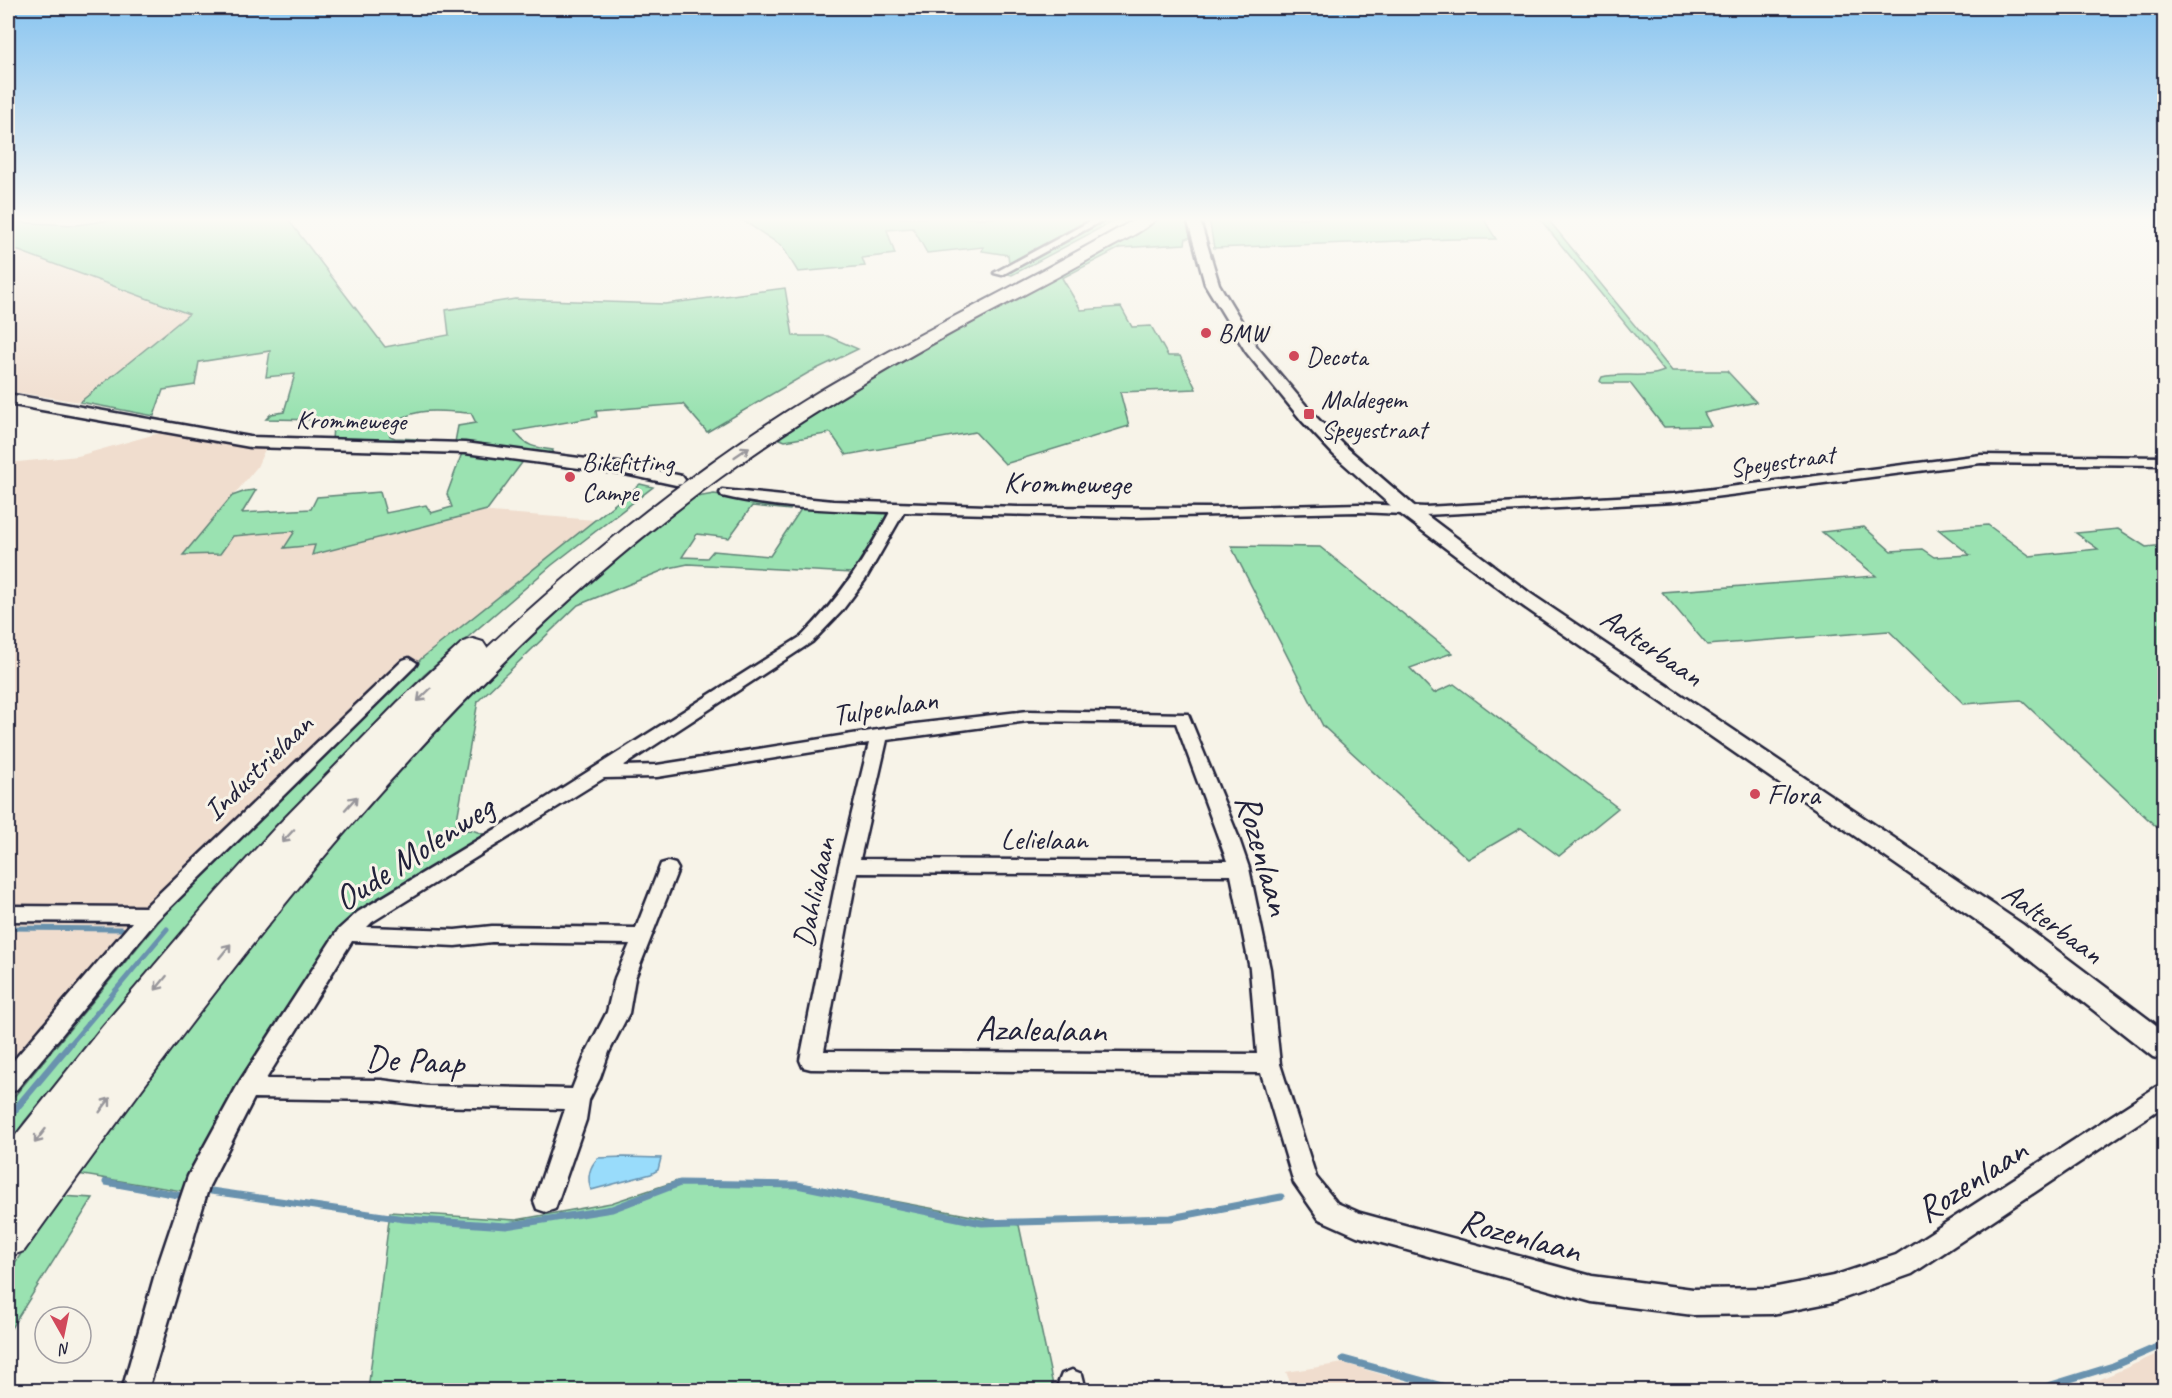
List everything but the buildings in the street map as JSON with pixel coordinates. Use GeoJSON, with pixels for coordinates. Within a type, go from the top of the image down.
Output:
{"type":"FeatureCollection","features":[{"type":"Feature","properties":{"kind":"highway"},"geometry":{"type":"LineString","coordinates":[[8,1236],[144,1053],[291,871],[390,760],[534,619],[685,482],[711,454],[817,387],[1010,283]]}},
{"type":"Feature","properties":{"kind":"highway"},"geometry":{"type":"LineString","coordinates":[[8,1178],[107,1050],[231,900],[362,757],[435,684],[526,601],[615,527],[685,482],[868,371],[1029,283]]}},
{"type":"Feature","properties":{"kind":"main road","name":"Aalterbaan"},"geometry":{"type":"LineString","coordinates":[[1212,283],[1251,349],[1308,418],[1340,451],[1406,509],[1524,598],[2002,924],[2164,1048]]}},
{"type":"Feature","properties":{"kind":"main road","name":"Krommewege"},"geometry":{"type":"LineString","coordinates":[[8,399],[250,442],[465,448],[639,472],[685,482]]}},
{"type":"Feature","properties":{"kind":"main road"},"geometry":{"type":"LineString","coordinates":[[8,416],[33,402]]}},
{"type":"Feature","properties":{"kind":"street","name":"Speyestraat"},"geometry":{"type":"LineString","coordinates":[[1406,509],[1425,511],[1674,498],[1981,459],[2164,461]]}},
{"type":"Feature","properties":{"kind":"street","name":"Krommewege"},"geometry":{"type":"LineString","coordinates":[[728,493],[810,504],[899,508],[1150,513],[1388,507],[1406,509]]}},
{"type":"Feature","properties":{"kind":"street","name":"Oude Molenweg"},"geometry":{"type":"LineString","coordinates":[[135,1390],[168,1274],[197,1184],[248,1088],[348,933],[365,917],[459,862],[807,639],[821,626],[872,561],[899,508]]}},
{"type":"Feature","properties":{"kind":"street","name":"Industrielaan"},"geometry":{"type":"LineString","coordinates":[[8,1083],[150,915],[409,663]]}},
{"type":"Feature","properties":{"kind":"street","name":"Tulpenlaan"},"geometry":{"type":"LineString","coordinates":[[600,772],[657,771],[970,722],[1028,716],[1182,718]]}},
{"type":"Feature","properties":{"kind":"street","name":"Rozenlaan"},"geometry":{"type":"LineString","coordinates":[[1182,718],[1229,836],[1239,868],[1260,969],[1269,1064],[1306,1183],[1328,1211],[1357,1224],[1592,1289],[1693,1302],[1772,1300],[1833,1289],[1903,1265],[2164,1094]]}},
{"type":"Feature","properties":{"kind":"street","name":"Dahlialaan"},"geometry":{"type":"LineString","coordinates":[[811,1060],[849,866],[879,736]]}},
{"type":"Feature","properties":{"kind":"street","name":"Lelielaan"},"geometry":{"type":"LineString","coordinates":[[849,866],[1239,868]]}},
{"type":"Feature","properties":{"kind":"street"},"geometry":{"type":"LineString","coordinates":[[546,1201],[574,1120],[578,1099],[589,1078],[598,1051],[618,1013],[625,978],[668,869]]}},
{"type":"Feature","properties":{"kind":"street"},"geometry":{"type":"LineString","coordinates":[[8,913],[150,915]]}},
{"type":"Feature","properties":{"kind":"street"},"geometry":{"type":"LineString","coordinates":[[348,933],[373,936],[455,938],[492,934],[643,936]]}},
{"type":"Feature","properties":{"kind":"street","name":"Azalealaan"},"geometry":{"type":"LineString","coordinates":[[811,1060],[1269,1064]]}},
{"type":"Feature","properties":{"kind":"street","name":"De Paap"},"geometry":{"type":"LineString","coordinates":[[248,1088],[381,1090],[428,1096],[578,1099]]}},
{"type":"Feature","properties":{"kind":"shaded area"},"geometry":{"type":"Polygon","coordinates":[[[8,283],[106,283],[190,314],[80,402],[8,391],[8,283]]]}},
{"type":"Feature","properties":{"kind":"shaded area"},"geometry":{"type":"Polygon","coordinates":[[[166,431],[266,447],[257,467],[184,555],[233,536],[296,531],[285,547],[315,545],[313,554],[478,511],[595,520],[422,658],[170,908],[8,1104],[8,463],[78,456],[166,431]]]}},
{"type":"Feature","properties":{"kind":"shaded area"},"geometry":{"type":"Polygon","coordinates":[[[2164,1351],[2164,1390],[2076,1390],[2164,1351]]]}},
{"type":"Feature","properties":{"kind":"shaded area"},"geometry":{"type":"Polygon","coordinates":[[[1344,1363],[1433,1390],[1293,1390],[1286,1372],[1344,1363]]]}},
{"type":"Feature","properties":{"kind":"green space"},"geometry":{"type":"Polygon","coordinates":[[[106,283],[337,283],[385,347],[449,335],[446,310],[515,299],[665,304],[785,288],[793,336],[828,336],[858,349],[808,373],[707,432],[683,404],[596,411],[597,417],[515,431],[526,443],[553,450],[551,453],[455,442],[458,426],[476,423],[471,413],[417,412],[398,420],[389,428],[390,436],[417,439],[416,441],[332,440],[333,426],[325,420],[266,419],[271,414],[284,412],[295,374],[266,377],[270,351],[199,362],[195,385],[163,390],[154,416],[80,402],[189,314],[106,283]]]}},
{"type":"Feature","properties":{"kind":"green space"},"geometry":{"type":"Polygon","coordinates":[[[1040,283],[1065,283],[1081,310],[1121,307],[1132,327],[1151,326],[1168,356],[1180,356],[1196,389],[1120,392],[1129,426],[1005,464],[975,432],[846,455],[831,433],[785,441],[775,437],[875,374],[1040,283]]]}},
{"type":"Feature","properties":{"kind":"green space"},"geometry":{"type":"Polygon","coordinates":[[[1592,283],[1600,283],[1672,371],[1727,371],[1756,402],[1704,413],[1711,426],[1664,427],[1630,383],[1602,383],[1600,381],[1602,377],[1650,375],[1664,371],[1592,283]]]}},
{"type":"Feature","properties":{"kind":"green space"},"geometry":{"type":"Polygon","coordinates":[[[462,453],[524,460],[487,510],[312,555],[315,545],[284,548],[295,531],[233,536],[220,554],[183,555],[232,496],[246,491],[256,490],[242,513],[311,509],[317,497],[380,492],[386,513],[426,505],[431,513],[452,507],[447,494],[462,453]]]}},
{"type":"Feature","properties":{"kind":"green space"},"geometry":{"type":"Polygon","coordinates":[[[640,484],[653,487],[552,565],[424,675],[316,785],[204,907],[24,1122],[8,1147],[8,1104],[170,908],[422,658],[640,484]]]}},
{"type":"Feature","properties":{"kind":"green space"},"geometry":{"type":"Polygon","coordinates":[[[714,494],[793,505],[790,510],[752,506],[729,538],[697,534],[682,557],[707,558],[713,551],[770,556],[803,506],[887,511],[890,515],[867,555],[852,573],[688,564],[669,568],[578,605],[478,701],[455,831],[472,830],[492,837],[340,928],[217,1127],[182,1191],[77,1174],[217,983],[380,787],[547,617],[691,498],[714,494]]]}},
{"type":"Feature","properties":{"kind":"green space"},"geometry":{"type":"Polygon","coordinates":[[[1988,525],[2030,556],[2098,549],[2076,533],[2118,529],[2146,547],[2164,545],[2164,834],[2021,700],[1964,704],[1889,631],[1707,645],[1662,592],[1876,576],[1822,532],[1864,527],[1891,551],[1922,549],[1934,557],[1970,555],[1938,529],[1988,525]]]}},
{"type":"Feature","properties":{"kind":"green space"},"geometry":{"type":"Polygon","coordinates":[[[1231,546],[1320,547],[1452,653],[1410,668],[1434,693],[1454,684],[1618,808],[1559,856],[1521,828],[1468,859],[1323,726],[1231,546]]]}},
{"type":"Feature","properties":{"kind":"green space"},"geometry":{"type":"Polygon","coordinates":[[[677,1181],[798,1183],[1019,1225],[1054,1390],[368,1390],[390,1212],[516,1220],[611,1203],[677,1181]]]}},
{"type":"Feature","properties":{"kind":"green space"},"geometry":{"type":"Polygon","coordinates":[[[60,1196],[93,1198],[8,1333],[8,1273],[60,1196]]]}},
{"type":"Feature","properties":{"kind":"water"},"geometry":{"type":"Polygon","coordinates":[[[598,1158],[661,1158],[658,1170],[651,1174],[591,1190],[590,1173],[598,1158]]]}},
{"type":"Feature","properties":{"kind":"waterway"},"geometry":{"type":"LineString","coordinates":[[8,928],[122,929]]}},
{"type":"Feature","properties":{"kind":"waterway"},"geometry":{"type":"LineString","coordinates":[[68,1047],[167,929]]}},
{"type":"Feature","properties":{"kind":"waterway"},"geometry":{"type":"LineString","coordinates":[[8,1118],[69,1045]]}},
{"type":"Feature","properties":{"kind":"waterway"},"geometry":{"type":"LineString","coordinates":[[106,1182],[178,1195]]}},
{"type":"Feature","properties":{"kind":"waterway"},"geometry":{"type":"LineString","coordinates":[[211,1191],[404,1219],[506,1226],[612,1209],[680,1183],[797,1185],[982,1223],[1171,1218],[1281,1197]]}},
{"type":"Feature","properties":{"kind":"waterway"},"geometry":{"type":"LineString","coordinates":[[2035,1390],[2113,1366],[2164,1344]]}},
{"type":"Feature","properties":{"kind":"waterway"},"geometry":{"type":"LineString","coordinates":[[1343,1359],[1456,1390]]}},
{"type":"Feature","properties":{"kind":"place","name":"BMW"},"geometry":{"type":"Point","coordinates":[1206,333]}},
{"type":"Feature","properties":{"kind":"place","name":"Decota"},"geometry":{"type":"Point","coordinates":[1294,356]}},
{"type":"Feature","properties":{"kind":"place","name":"Maldegem Speyestraat"},"geometry":{"type":"Point","coordinates":[1309,414]}},
{"type":"Feature","properties":{"kind":"place","name":"Bikefitting Campe"},"geometry":{"type":"Point","coordinates":[570,477]}},
{"type":"Feature","properties":{"kind":"place","name":"Flora"},"geometry":{"type":"Point","coordinates":[1755,794]}}]}
